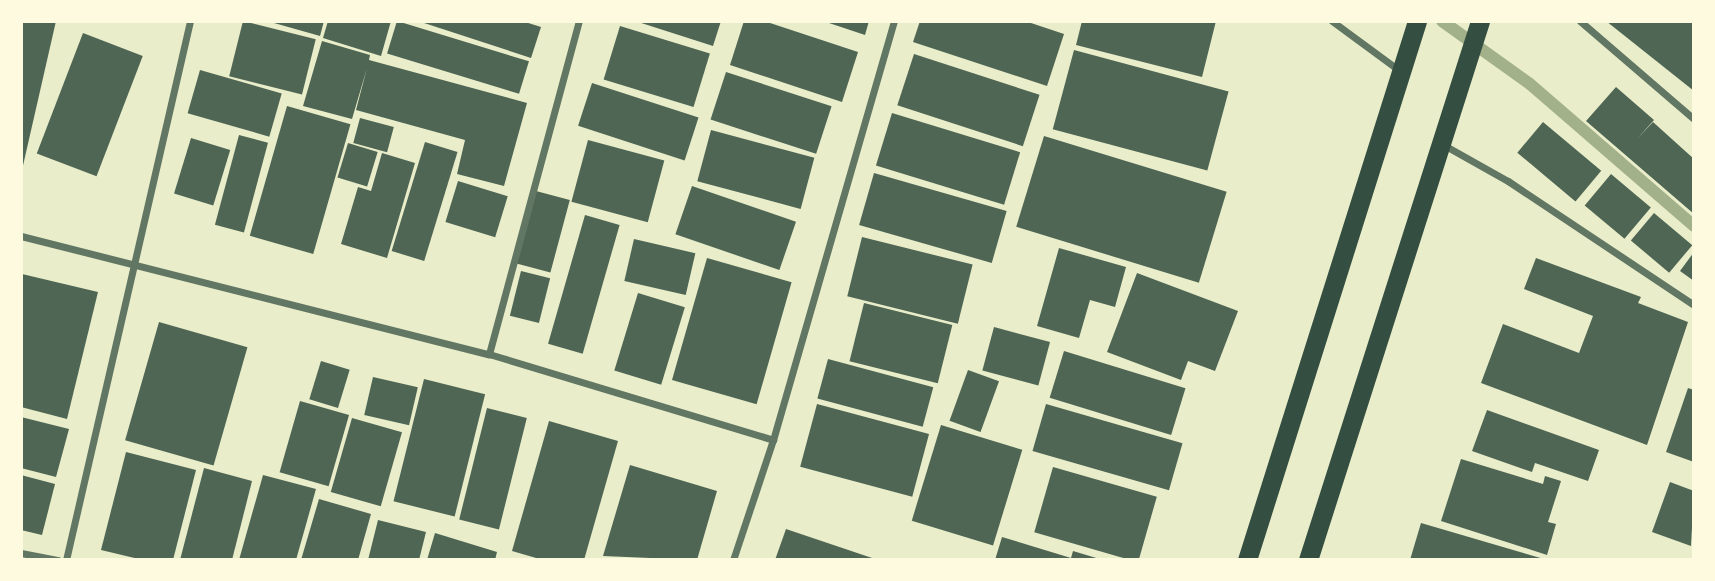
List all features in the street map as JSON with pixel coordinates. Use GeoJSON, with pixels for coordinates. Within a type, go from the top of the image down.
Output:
{"type":"FeatureCollection","features":[{"type":"Feature","properties":{"kind":"highway"},"geometry":{"type":"LineString","coordinates":[[1247,560],[1417,21]]}},
{"type":"Feature","properties":{"kind":"highway"},"geometry":{"type":"LineString","coordinates":[[1308,560],[1480,21]]}},
{"type":"Feature","properties":{"kind":"street"},"geometry":{"type":"LineString","coordinates":[[66,560],[190,21]]}},
{"type":"Feature","properties":{"kind":"street"},"geometry":{"type":"LineString","coordinates":[[489,354],[579,21]]}},
{"type":"Feature","properties":{"kind":"street"},"geometry":{"type":"LineString","coordinates":[[733,560],[774,440],[894,21]]}},
{"type":"Feature","properties":{"kind":"street"},"geometry":{"type":"LineString","coordinates":[[1332,21],[1403,65]]}},
{"type":"Feature","properties":{"kind":"street"},"geometry":{"type":"LineString","coordinates":[[1580,21],[1694,119]]}},
{"type":"Feature","properties":{"kind":"street"},"geometry":{"type":"LineString","coordinates":[[1441,143],[1508,181],[1694,304]]}},
{"type":"Feature","properties":{"kind":"street"},"geometry":{"type":"LineString","coordinates":[[21,236],[489,354],[774,440]]}},
{"type":"Feature","properties":{"kind":"street"},"geometry":{"type":"LineString","coordinates":[[21,553],[58,560]]}},
{"type":"Feature","properties":{"kind":"building"},"geometry":{"type":"Polygon","coordinates":[[[21,21],[56,21],[22,170],[21,170],[21,21]]]}},
{"type":"Feature","properties":{"kind":"building"},"geometry":{"type":"Polygon","coordinates":[[[243,21],[316,39],[302,94],[229,76],[243,21]]]}},
{"type":"Feature","properties":{"kind":"building"},"geometry":{"type":"Polygon","coordinates":[[[267,21],[324,21],[320,36],[267,21]]]}},
{"type":"Feature","properties":{"kind":"building"},"geometry":{"type":"Polygon","coordinates":[[[328,21],[391,21],[381,56],[323,38],[328,21]]]}},
{"type":"Feature","properties":{"kind":"building"},"geometry":{"type":"Polygon","coordinates":[[[397,21],[529,61],[519,94],[387,54],[397,21]]]}},
{"type":"Feature","properties":{"kind":"building"},"geometry":{"type":"Polygon","coordinates":[[[418,21],[522,21],[541,27],[531,58],[418,21]]]}},
{"type":"Feature","properties":{"kind":"building"},"geometry":{"type":"Polygon","coordinates":[[[635,21],[721,21],[713,46],[635,21]]]}},
{"type":"Feature","properties":{"kind":"building"},"geometry":{"type":"Polygon","coordinates":[[[744,21],[764,21],[858,52],[842,102],[730,65],[744,21]]]}},
{"type":"Feature","properties":{"kind":"building"},"geometry":{"type":"Polygon","coordinates":[[[823,21],[869,21],[865,35],[823,21]]]}},
{"type":"Feature","properties":{"kind":"building"},"geometry":{"type":"Polygon","coordinates":[[[920,21],[1025,21],[1064,34],[1047,86],[913,42],[920,21]]]}},
{"type":"Feature","properties":{"kind":"building"},"geometry":{"type":"Polygon","coordinates":[[[1082,21],[1216,21],[1202,77],[1076,45],[1082,21]]]}},
{"type":"Feature","properties":{"kind":"building"},"geometry":{"type":"Polygon","coordinates":[[[1606,21],[1694,21],[1694,91],[1606,21]]]}},
{"type":"Feature","properties":{"kind":"building"},"geometry":{"type":"Polygon","coordinates":[[[620,26],[710,53],[694,107],[604,80],[620,26]]]}},
{"type":"Feature","properties":{"kind":"building"},"geometry":{"type":"Polygon","coordinates":[[[83,33],[143,56],[97,176],[37,153],[83,33]]]}},
{"type":"Feature","properties":{"kind":"building"},"geometry":{"type":"Polygon","coordinates":[[[322,41],[370,55],[369,60],[527,103],[504,186],[457,174],[465,140],[356,110],[367,68],[352,119],[303,106],[322,41]]]}},
{"type":"Feature","properties":{"kind":"building"},"geometry":{"type":"Polygon","coordinates":[[[1074,50],[1229,91],[1207,171],[1053,129],[1074,50]]]}},
{"type":"Feature","properties":{"kind":"building"},"geometry":{"type":"Polygon","coordinates":[[[914,54],[1040,95],[1023,146],[897,105],[914,54]]]}},
{"type":"Feature","properties":{"kind":"building"},"geometry":{"type":"Polygon","coordinates":[[[200,70],[282,93],[269,137],[188,113],[200,70]]]}},
{"type":"Feature","properties":{"kind":"building"},"geometry":{"type":"Polygon","coordinates":[[[726,72],[832,106],[816,154],[711,120],[726,72]]]}},
{"type":"Feature","properties":{"kind":"building"},"geometry":{"type":"Polygon","coordinates":[[[592,83],[699,118],[685,160],[578,126],[592,83]]]}},
{"type":"Feature","properties":{"kind":"building"},"geometry":{"type":"Polygon","coordinates":[[[1616,87],[1654,120],[1636,140],[1653,122],[1694,159],[1694,214],[1586,121],[1616,87]]]}},
{"type":"Feature","properties":{"kind":"building"},"geometry":{"type":"Polygon","coordinates":[[[287,106],[350,124],[313,254],[250,236],[287,106]]]}},
{"type":"Feature","properties":{"kind":"building"},"geometry":{"type":"Polygon","coordinates":[[[892,113],[1020,152],[1004,205],[876,166],[892,113]]]}},
{"type":"Feature","properties":{"kind":"building"},"geometry":{"type":"Polygon","coordinates":[[[360,118],[394,127],[387,152],[353,143],[360,118]]]}},
{"type":"Feature","properties":{"kind":"building"},"geometry":{"type":"Polygon","coordinates":[[[1543,122],[1601,171],[1576,201],[1517,153],[1543,122]]]}},
{"type":"Feature","properties":{"kind":"building"},"geometry":{"type":"Polygon","coordinates":[[[711,130],[814,158],[801,209],[697,181],[711,130]]]}},
{"type":"Feature","properties":{"kind":"building"},"geometry":{"type":"Polygon","coordinates":[[[239,135],[268,143],[244,233],[215,225],[239,135]]]}},
{"type":"Feature","properties":{"kind":"building"},"geometry":{"type":"Polygon","coordinates":[[[1044,136],[1227,192],[1199,283],[1016,227],[1044,136]]]}},
{"type":"Feature","properties":{"kind":"building"},"geometry":{"type":"Polygon","coordinates":[[[191,138],[230,150],[213,205],[174,193],[191,138]]]}},
{"type":"Feature","properties":{"kind":"building"},"geometry":{"type":"Polygon","coordinates":[[[588,140],[664,160],[648,222],[571,202],[588,140]]]}},
{"type":"Feature","properties":{"kind":"building"},"geometry":{"type":"Polygon","coordinates":[[[425,142],[458,152],[424,261],[392,251],[425,142]]]}},
{"type":"Feature","properties":{"kind":"building"},"geometry":{"type":"Polygon","coordinates":[[[348,143],[378,152],[367,186],[337,177],[348,143]]]}},
{"type":"Feature","properties":{"kind":"building"},"geometry":{"type":"Polygon","coordinates":[[[382,153],[415,163],[387,258],[341,244],[358,187],[371,191],[382,153]]]}},
{"type":"Feature","properties":{"kind":"building"},"geometry":{"type":"Polygon","coordinates":[[[874,173],[1007,211],[992,263],[859,225],[874,173]]]}},
{"type":"Feature","properties":{"kind":"building"},"geometry":{"type":"Polygon","coordinates":[[[1611,174],[1651,207],[1624,239],[1585,205],[1611,174]]]}},
{"type":"Feature","properties":{"kind":"building"},"geometry":{"type":"Polygon","coordinates":[[[458,181],[508,196],[495,237],[445,222],[458,181]]]}},
{"type":"Feature","properties":{"kind":"building"},"geometry":{"type":"Polygon","coordinates":[[[692,186],[796,222],[779,270],[675,234],[692,186]]]}},
{"type":"Feature","properties":{"kind":"building"},"geometry":{"type":"Polygon","coordinates":[[[536,191],[570,200],[550,273],[517,263],[536,191]]]}},
{"type":"Feature","properties":{"kind":"building"},"geometry":{"type":"Polygon","coordinates":[[[1654,213],[1692,245],[1669,273],[1631,241],[1654,213]]]}},
{"type":"Feature","properties":{"kind":"building"},"geometry":{"type":"Polygon","coordinates":[[[585,215],[620,225],[583,354],[548,344],[585,215]]]}},
{"type":"Feature","properties":{"kind":"building"},"geometry":{"type":"Polygon","coordinates":[[[862,237],[973,265],[958,324],[847,296],[862,237]]]}},
{"type":"Feature","properties":{"kind":"building"},"geometry":{"type":"Polygon","coordinates":[[[634,239],[695,253],[686,295],[624,281],[634,239]]]}},
{"type":"Feature","properties":{"kind":"building"},"geometry":{"type":"Polygon","coordinates":[[[1059,248],[1126,267],[1115,307],[1090,300],[1079,338],[1037,326],[1059,248]]]}},
{"type":"Feature","properties":{"kind":"building"},"geometry":{"type":"Polygon","coordinates":[[[1694,252],[1694,281],[1680,271],[1694,252]]]}},
{"type":"Feature","properties":{"kind":"building"},"geometry":{"type":"Polygon","coordinates":[[[707,258],[792,282],[757,404],[672,380],[707,258]]]}},
{"type":"Feature","properties":{"kind":"building"},"geometry":{"type":"Polygon","coordinates":[[[1536,258],[1641,297],[1638,303],[1688,322],[1647,445],[1481,383],[1503,324],[1579,353],[1593,316],[1524,289],[1536,258]]]}},
{"type":"Feature","properties":{"kind":"building"},"geometry":{"type":"Polygon","coordinates":[[[521,271],[550,278],[539,323],[510,316],[521,271]]]}},
{"type":"Feature","properties":{"kind":"building"},"geometry":{"type":"Polygon","coordinates":[[[1137,273],[1238,311],[1215,371],[1188,361],[1181,380],[1107,352],[1137,273]]]}},
{"type":"Feature","properties":{"kind":"building"},"geometry":{"type":"Polygon","coordinates":[[[22,274],[98,292],[67,419],[21,407],[22,274]]]}},
{"type":"Feature","properties":{"kind":"building"},"geometry":{"type":"Polygon","coordinates":[[[638,293],[685,307],[661,385],[614,370],[638,293]]]}},
{"type":"Feature","properties":{"kind":"building"},"geometry":{"type":"Polygon","coordinates":[[[864,303],[952,325],[938,383],[849,361],[864,303]]]}},
{"type":"Feature","properties":{"kind":"building"},"geometry":{"type":"Polygon","coordinates":[[[159,322],[247,347],[214,466],[125,440],[159,322]]]}},
{"type":"Feature","properties":{"kind":"building"},"geometry":{"type":"Polygon","coordinates":[[[994,327],[1050,342],[1038,385],[982,370],[994,327]]]}},
{"type":"Feature","properties":{"kind":"building"},"geometry":{"type":"Polygon","coordinates":[[[1064,351],[1185,388],[1171,435],[1050,398],[1064,351]]]}},
{"type":"Feature","properties":{"kind":"building"},"geometry":{"type":"Polygon","coordinates":[[[828,359],[933,387],[923,427],[817,399],[828,359]]]}},
{"type":"Feature","properties":{"kind":"building"},"geometry":{"type":"Polygon","coordinates":[[[321,361],[350,370],[338,408],[309,399],[321,361]]]}},
{"type":"Feature","properties":{"kind":"building"},"geometry":{"type":"Polygon","coordinates":[[[968,370],[999,381],[981,432],[950,421],[968,370]]]}},
{"type":"Feature","properties":{"kind":"building"},"geometry":{"type":"Polygon","coordinates":[[[373,377],[418,387],[409,425],[364,415],[373,377]]]}},
{"type":"Feature","properties":{"kind":"building"},"geometry":{"type":"Polygon","coordinates":[[[424,379],[485,394],[455,516],[394,501],[424,379]]]}},
{"type":"Feature","properties":{"kind":"building"},"geometry":{"type":"Polygon","coordinates":[[[1688,388],[1694,390],[1694,462],[1666,452],[1688,388]]]}},
{"type":"Feature","properties":{"kind":"building"},"geometry":{"type":"Polygon","coordinates":[[[300,401],[349,415],[329,486],[280,472],[300,401]]]}},
{"type":"Feature","properties":{"kind":"building"},"geometry":{"type":"Polygon","coordinates":[[[817,404],[929,434],[912,497],[800,467],[817,404]]]}},
{"type":"Feature","properties":{"kind":"building"},"geometry":{"type":"Polygon","coordinates":[[[1046,404],[1182,443],[1169,490],[1032,451],[1046,404]]]}},
{"type":"Feature","properties":{"kind":"building"},"geometry":{"type":"Polygon","coordinates":[[[487,408],[527,418],[499,530],[459,520],[487,408]]]}},
{"type":"Feature","properties":{"kind":"building"},"geometry":{"type":"Polygon","coordinates":[[[1487,410],[1599,450],[1588,481],[1535,463],[1532,472],[1472,451],[1487,410]]]}},
{"type":"Feature","properties":{"kind":"building"},"geometry":{"type":"Polygon","coordinates":[[[21,417],[69,429],[56,477],[21,468],[21,417]]]}},
{"type":"Feature","properties":{"kind":"building"},"geometry":{"type":"Polygon","coordinates":[[[352,418],[402,432],[381,506],[331,492],[352,418]]]}},
{"type":"Feature","properties":{"kind":"building"},"geometry":{"type":"Polygon","coordinates":[[[549,421],[618,441],[584,560],[543,560],[512,551],[549,421]]]}},
{"type":"Feature","properties":{"kind":"building"},"geometry":{"type":"Polygon","coordinates":[[[941,425],[1022,450],[993,545],[912,521],[941,425]]]}},
{"type":"Feature","properties":{"kind":"building"},"geometry":{"type":"Polygon","coordinates":[[[126,452],[196,470],[173,560],[143,560],[101,550],[126,452]]]}},
{"type":"Feature","properties":{"kind":"building"},"geometry":{"type":"Polygon","coordinates":[[[1461,459],[1543,484],[1545,476],[1561,481],[1548,522],[1556,524],[1547,555],[1441,521],[1461,459]]]}},
{"type":"Feature","properties":{"kind":"building"},"geometry":{"type":"Polygon","coordinates":[[[630,465],[717,491],[697,560],[603,556],[630,465]]]}},
{"type":"Feature","properties":{"kind":"building"},"geometry":{"type":"Polygon","coordinates":[[[1053,467],[1157,497],[1139,560],[1034,532],[1053,467]]]}},
{"type":"Feature","properties":{"kind":"building"},"geometry":{"type":"Polygon","coordinates":[[[204,468],[252,481],[232,560],[180,560],[204,468]]]}},
{"type":"Feature","properties":{"kind":"building"},"geometry":{"type":"Polygon","coordinates":[[[21,475],[55,484],[42,535],[21,530],[21,475]]]}},
{"type":"Feature","properties":{"kind":"building"},"geometry":{"type":"Polygon","coordinates":[[[263,475],[316,489],[296,560],[239,560],[263,475]]]}},
{"type":"Feature","properties":{"kind":"building"},"geometry":{"type":"Polygon","coordinates":[[[1670,482],[1694,491],[1691,546],[1652,532],[1670,482]]]}},
{"type":"Feature","properties":{"kind":"building"},"geometry":{"type":"Polygon","coordinates":[[[319,499],[371,514],[358,560],[301,560],[319,499]]]}},
{"type":"Feature","properties":{"kind":"building"},"geometry":{"type":"Polygon","coordinates":[[[378,520],[426,532],[419,560],[368,560],[378,520]]]}},
{"type":"Feature","properties":{"kind":"building"},"geometry":{"type":"Polygon","coordinates":[[[1421,523],[1544,559],[1544,560],[1410,560],[1421,523]]]}},
{"type":"Feature","properties":{"kind":"building"},"geometry":{"type":"Polygon","coordinates":[[[786,529],[878,560],[775,560],[786,529]]]}},
{"type":"Feature","properties":{"kind":"building"},"geometry":{"type":"Polygon","coordinates":[[[435,533],[497,552],[495,560],[427,560],[435,533]]]}},
{"type":"Feature","properties":{"kind":"building"},"geometry":{"type":"Polygon","coordinates":[[[1002,537],[1071,558],[1073,551],[1103,560],[995,560],[1002,537]]]}},
{"type":"Feature","properties":{"kind":"waterway"},"geometry":{"type":"LineString","coordinates":[[1442,21],[1530,84],[1694,226]]}}]}
